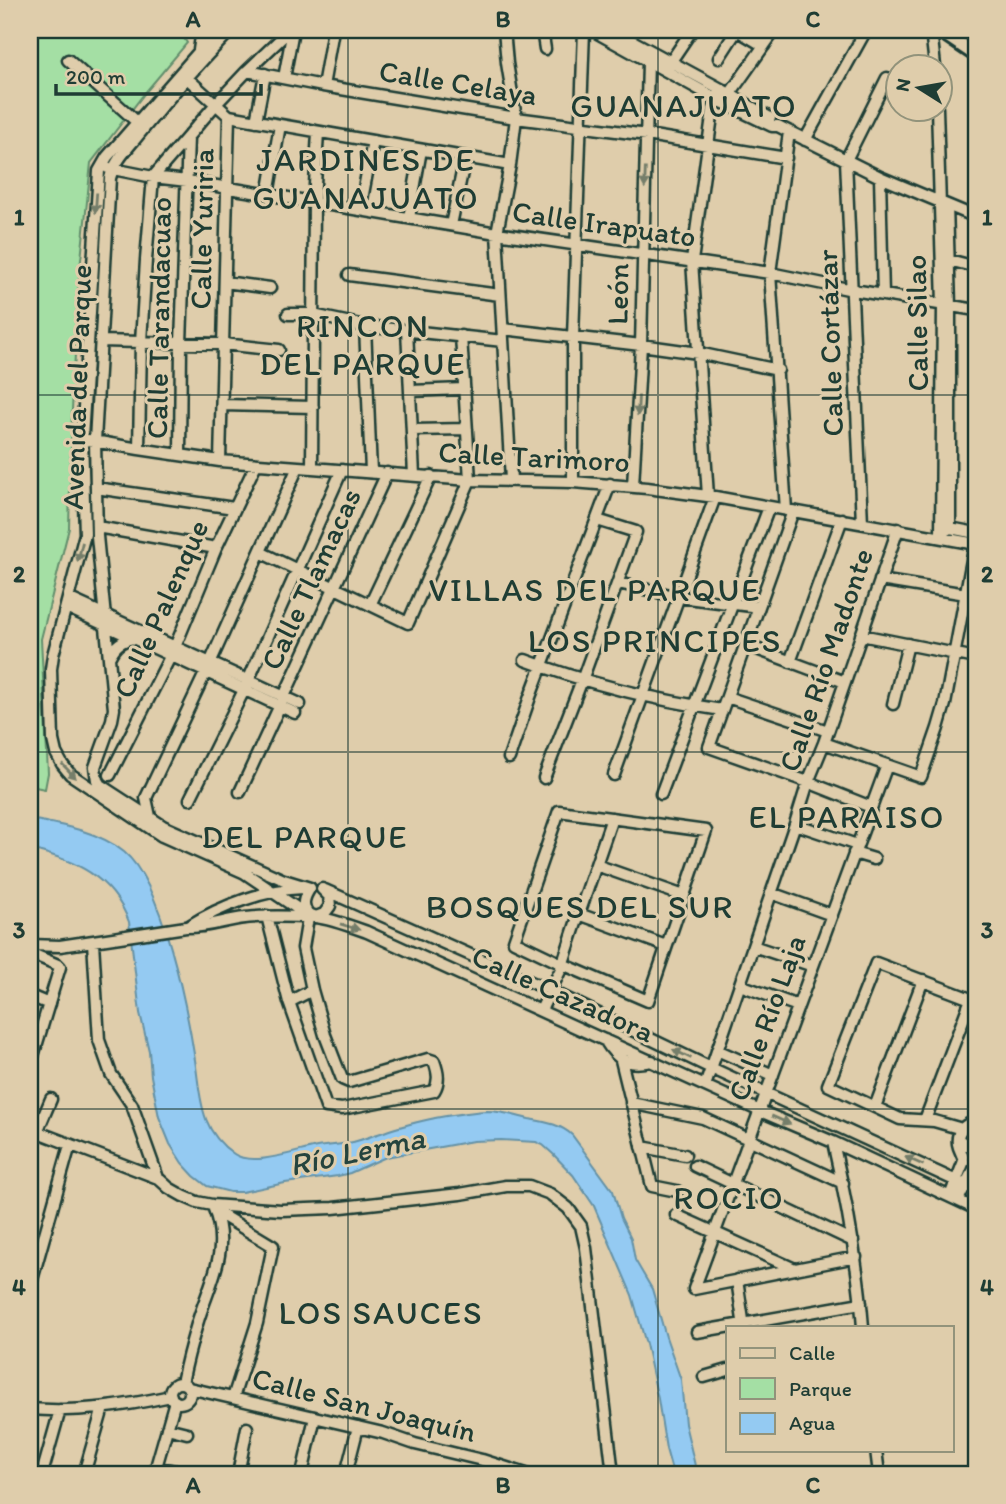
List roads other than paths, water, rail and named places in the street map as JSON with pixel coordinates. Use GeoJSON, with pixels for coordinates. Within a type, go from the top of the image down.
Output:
{"type":"FeatureCollection","features":[{"type":"Feature","properties":{"kind":"main road"},"geometry":{"type":"LineString","coordinates":[[939,30],[976,55]]}},
{"type":"Feature","properties":{"kind":"main road"},"geometry":{"type":"LineString","coordinates":[[961,30],[976,40]]}},
{"type":"Feature","properties":{"kind":"street"},"geometry":{"type":"LineString","coordinates":[[198,51],[202,30]]}},
{"type":"Feature","properties":{"kind":"street"},"geometry":{"type":"LineString","coordinates":[[101,166],[210,39],[214,30]]}},
{"type":"Feature","properties":{"kind":"street"},"geometry":{"type":"LineString","coordinates":[[113,169],[187,78],[231,30]]}},
{"type":"Feature","properties":{"kind":"street"},"geometry":{"type":"LineString","coordinates":[[139,449],[141,342],[153,177],[216,104],[291,30]]}},
{"type":"Feature","properties":{"kind":"street"},"geometry":{"type":"LineString","coordinates":[[284,78],[291,30]]}},
{"type":"Feature","properties":{"kind":"street"},"geometry":{"type":"LineString","coordinates":[[323,86],[333,30]]}},
{"type":"Feature","properties":{"kind":"street"},"geometry":{"type":"LineString","coordinates":[[504,30],[516,118],[497,233],[511,480]]}},
{"type":"Feature","properties":{"kind":"street"},"geometry":{"type":"LineString","coordinates":[[542,30],[545,49]]}},
{"type":"Feature","properties":{"kind":"street"},"geometry":{"type":"LineString","coordinates":[[573,482],[573,337],[584,30]]}},
{"type":"Feature","properties":{"kind":"street"},"geometry":{"type":"LineString","coordinates":[[592,30],[648,61],[668,66]]}},
{"type":"Feature","properties":{"kind":"street"},"geometry":{"type":"LineString","coordinates":[[612,30],[668,66],[774,120],[778,126],[789,132],[880,177],[976,218]]}},
{"type":"Feature","properties":{"kind":"street"},"geometry":{"type":"LineString","coordinates":[[668,66],[692,30]]}},
{"type":"Feature","properties":{"kind":"street"},"geometry":{"type":"LineString","coordinates":[[719,58],[737,30],[764,46]]}},
{"type":"Feature","properties":{"kind":"street"},"geometry":{"type":"LineString","coordinates":[[614,775],[712,497],[692,261],[713,109],[775,30]]}},
{"type":"Feature","properties":{"kind":"street"},"geometry":{"type":"LineString","coordinates":[[805,139],[866,30]]}},
{"type":"Feature","properties":{"kind":"street"},"geometry":{"type":"LineString","coordinates":[[931,30],[933,52]]}},
{"type":"Feature","properties":{"kind":"street"},"geometry":{"type":"LineString","coordinates":[[68,60],[137,122]]}},
{"type":"Feature","properties":{"kind":"street","name":"León"},"geometry":{"type":"LineString","coordinates":[[633,486],[641,345],[648,61]]}},
{"type":"Feature","properties":{"kind":"street","name":"Calle Celaya"},"geometry":{"type":"LineString","coordinates":[[247,71],[516,118],[647,135],[786,158]]}},
{"type":"Feature","properties":{"kind":"street","name":"Calle Yuriria"},"geometry":{"type":"LineString","coordinates":[[256,121],[265,75]]}},
{"type":"Feature","properties":{"kind":"street"},"geometry":{"type":"LineString","coordinates":[[187,78],[229,116],[510,166]]}},
{"type":"Feature","properties":{"kind":"street"},"geometry":{"type":"LineString","coordinates":[[846,160],[884,84]]}},
{"type":"Feature","properties":{"kind":"street","name":"Calle Yuriria"},"geometry":{"type":"LineString","coordinates":[[220,461],[229,116]]}},
{"type":"Feature","properties":{"kind":"street","name":"Calle Silao"},"geometry":{"type":"LineString","coordinates":[[938,122],[947,305],[950,528]]}},
{"type":"Feature","properties":{"kind":"street"},"geometry":{"type":"LineString","coordinates":[[268,194],[280,125]]}},
{"type":"Feature","properties":{"kind":"street"},"geometry":{"type":"LineString","coordinates":[[312,467],[317,132]]}},
{"type":"Feature","properties":{"kind":"street"},"geometry":{"type":"LineString","coordinates":[[789,132],[771,273],[790,510],[709,747],[871,807]]}},
{"type":"Feature","properties":{"kind":"street","name":"Calle Tarandacuao"},"geometry":{"type":"LineString","coordinates":[[180,456],[188,136]]}},
{"type":"Feature","properties":{"kind":"street"},"geometry":{"type":"LineString","coordinates":[[360,210],[373,141]]}},
{"type":"Feature","properties":{"kind":"street"},"geometry":{"type":"LineString","coordinates":[[409,218],[421,150]]}},
{"type":"Feature","properties":{"kind":"street"},"geometry":{"type":"LineString","coordinates":[[451,225],[465,158]]}},
{"type":"Feature","properties":{"kind":"street","name":"Calle Cortázar"},"geometry":{"type":"LineString","coordinates":[[846,160],[862,523]]}},
{"type":"Feature","properties":{"kind":"street","name":"Calle Irapuato"},"geometry":{"type":"LineString","coordinates":[[101,166],[153,177],[497,233],[771,273],[853,290],[976,310]]}},
{"type":"Feature","properties":{"kind":"street","name":"Avenida del Parque"},"geometry":{"type":"LineString","coordinates":[[98,788],[70,774],[62,764],[53,740],[51,669],[85,534],[82,438],[98,176],[101,166]]}},
{"type":"Feature","properties":{"kind":"street","name":"Avenida del Parque"},"geometry":{"type":"LineString","coordinates":[[98,788],[94,767],[114,709],[97,527],[95,441],[113,169]]}},
{"type":"Feature","properties":{"kind":"street"},"geometry":{"type":"LineString","coordinates":[[880,177],[883,295]]}},
{"type":"Feature","properties":{"kind":"street","name":"Calle Silao"},"geometry":{"type":"LineString","coordinates":[[941,537],[949,260],[943,203]]}},
{"type":"Feature","properties":{"kind":"street"},"geometry":{"type":"LineString","coordinates":[[949,260],[976,267]]}},
{"type":"Feature","properties":{"kind":"street"},"geometry":{"type":"LineString","coordinates":[[349,275],[500,295]]}},
{"type":"Feature","properties":{"kind":"street"},"geometry":{"type":"LineString","coordinates":[[225,282],[270,288]]}},
{"type":"Feature","properties":{"kind":"street"},"geometry":{"type":"LineString","coordinates":[[288,314],[313,314],[365,326],[503,341]]}},
{"type":"Feature","properties":{"kind":"street"},"geometry":{"type":"LineString","coordinates":[[365,326],[371,472]]}},
{"type":"Feature","properties":{"kind":"street"},"geometry":{"type":"LineString","coordinates":[[503,329],[698,353],[778,370]]}},
{"type":"Feature","properties":{"kind":"street"},"geometry":{"type":"LineString","coordinates":[[407,330],[414,475]]}},
{"type":"Feature","properties":{"kind":"street"},"geometry":{"type":"LineString","coordinates":[[260,552],[408,623],[470,480],[461,336]]}},
{"type":"Feature","properties":{"kind":"street","name":"Calle Yuriria"},"geometry":{"type":"LineString","coordinates":[[100,341],[223,344]]}},
{"type":"Feature","properties":{"kind":"street"},"geometry":{"type":"LineString","coordinates":[[223,344],[279,350]]}},
{"type":"Feature","properties":{"kind":"street"},"geometry":{"type":"LineString","coordinates":[[410,391],[464,389]]}},
{"type":"Feature","properties":{"kind":"street"},"geometry":{"type":"LineString","coordinates":[[222,405],[313,407]]}},
{"type":"Feature","properties":{"kind":"street"},"geometry":{"type":"LineString","coordinates":[[412,430],[467,429]]}},
{"type":"Feature","properties":{"kind":"street","name":"Calle Tarimoro"},"geometry":{"type":"LineString","coordinates":[[82,438],[220,461],[470,480],[633,486],[790,510],[976,544]]}},
{"type":"Feature","properties":{"kind":"street","name":"Calle Palenque"},"geometry":{"type":"LineString","coordinates":[[110,775],[173,651],[216,548],[256,464]]}},
{"type":"Feature","properties":{"kind":"street"},"geometry":{"type":"LineString","coordinates":[[153,830],[146,798],[298,467]]}},
{"type":"Feature","properties":{"kind":"street"},"geometry":{"type":"LineString","coordinates":[[190,799],[246,685],[342,470]]}},
{"type":"Feature","properties":{"kind":"street","name":"Calle Tlamacas"},"geometry":{"type":"LineString","coordinates":[[240,792],[387,473]]}},
{"type":"Feature","properties":{"kind":"street"},"geometry":{"type":"LineString","coordinates":[[370,605],[431,476]]}},
{"type":"Feature","properties":{"kind":"street"},"geometry":{"type":"LineString","coordinates":[[509,758],[610,484]]}},
{"type":"Feature","properties":{"kind":"street"},"geometry":{"type":"LineString","coordinates":[[96,488],[234,508]]}},
{"type":"Feature","properties":{"kind":"street"},"geometry":{"type":"LineString","coordinates":[[661,794],[769,507]]}},
{"type":"Feature","properties":{"kind":"street"},"geometry":{"type":"LineString","coordinates":[[790,662],[842,519]]}},
{"type":"Feature","properties":{"kind":"street"},"geometry":{"type":"LineString","coordinates":[[544,778],[636,532],[597,520]]}},
{"type":"Feature","properties":{"kind":"street"},"geometry":{"type":"LineString","coordinates":[[97,527],[216,548]]}},
{"type":"Feature","properties":{"kind":"street"},"geometry":{"type":"LineString","coordinates":[[941,537],[943,532],[950,528],[976,533]]}},
{"type":"Feature","properties":{"kind":"street","name":"Calle Río Madonte"},"geometry":{"type":"LineString","coordinates":[[705,1086],[808,782],[898,529]]}},
{"type":"Feature","properties":{"kind":"street"},"geometry":{"type":"LineString","coordinates":[[824,743],[921,776],[945,704],[976,544]]}},
{"type":"Feature","properties":{"kind":"street"},"geometry":{"type":"LineString","coordinates":[[880,580],[966,597],[976,602]]}},
{"type":"Feature","properties":{"kind":"street"},"geometry":{"type":"LineString","coordinates":[[618,583],[678,597],[759,607]]}},
{"type":"Feature","properties":{"kind":"street"},"geometry":{"type":"LineString","coordinates":[[67,603],[298,709]]}},
{"type":"Feature","properties":{"kind":"street"},"geometry":{"type":"LineString","coordinates":[[106,620],[134,638],[173,651]]}},
{"type":"Feature","properties":{"kind":"street"},"geometry":{"type":"LineString","coordinates":[[861,635],[976,658]]}},
{"type":"Feature","properties":{"kind":"street"},"geometry":{"type":"LineString","coordinates":[[110,656],[112,650],[122,642],[134,638]]}},
{"type":"Feature","properties":{"kind":"street"},"geometry":{"type":"LineString","coordinates":[[893,704],[908,644]]}},
{"type":"Feature","properties":{"kind":"street"},"geometry":{"type":"LineString","coordinates":[[746,645],[845,682]]}},
{"type":"Feature","properties":{"kind":"street"},"geometry":{"type":"LineString","coordinates":[[525,660],[582,680],[642,696],[723,710]]}},
{"type":"Feature","properties":{"kind":"street"},"geometry":{"type":"LineString","coordinates":[[727,697],[828,731]]}},
{"type":"Feature","properties":{"kind":"street","name":"Calle Río Laja"},"geometry":{"type":"LineString","coordinates":[[737,1280],[694,1289],[887,765]]}},
{"type":"Feature","properties":{"kind":"street"},"geometry":{"type":"LineString","coordinates":[[98,788],[163,825],[284,880],[310,888],[304,908],[311,916]]}},
{"type":"Feature","properties":{"kind":"street"},"geometry":{"type":"LineString","coordinates":[[98,788],[162,836],[245,873],[311,916],[324,914],[330,906],[329,896],[322,889]]}},
{"type":"Feature","properties":{"kind":"street"},"geometry":{"type":"LineString","coordinates":[[559,811],[612,818],[706,831],[648,1001],[514,941],[559,811]]}},
{"type":"Feature","properties":{"kind":"street"},"geometry":{"type":"LineString","coordinates":[[538,1009],[562,962],[612,818]]}},
{"type":"Feature","properties":{"kind":"street"},"geometry":{"type":"LineString","coordinates":[[795,824],[874,859]]}},
{"type":"Feature","properties":{"kind":"street"},"geometry":{"type":"LineString","coordinates":[[596,865],[684,896]]}},
{"type":"Feature","properties":{"kind":"street"},"geometry":{"type":"LineString","coordinates":[[243,900],[251,887],[250,879],[245,873]]}},
{"type":"Feature","properties":{"kind":"street","name":"Calle Cazadora"},"geometry":{"type":"LineString","coordinates":[[181,928],[243,900],[274,892],[322,889],[549,990],[766,1094],[976,1189]]}},
{"type":"Feature","properties":{"kind":"street"},"geometry":{"type":"LineString","coordinates":[[771,893],[832,915]]}},
{"type":"Feature","properties":{"kind":"street"},"geometry":{"type":"LineString","coordinates":[[579,914],[666,946]]}},
{"type":"Feature","properties":{"kind":"street"},"geometry":{"type":"LineString","coordinates":[[267,916],[289,1002],[326,1107],[342,1109],[434,1091],[438,1084],[438,1070],[434,1061],[428,1059],[349,1082],[342,1079],[325,1035],[303,948],[311,916]]}},
{"type":"Feature","properties":{"kind":"street","name":"Calle Cazadora"},"geometry":{"type":"LineString","coordinates":[[181,928],[196,928],[244,918],[311,916],[367,932],[976,1209]]}},
{"type":"Feature","properties":{"kind":"street"},"geometry":{"type":"LineString","coordinates":[[30,945],[60,946],[181,928]]}},
{"type":"Feature","properties":{"kind":"street"},"geometry":{"type":"LineString","coordinates":[[98,941],[99,1040],[111,1074],[132,1105],[158,1178]]}},
{"type":"Feature","properties":{"kind":"street"},"geometry":{"type":"LineString","coordinates":[[753,946],[813,966]]}},
{"type":"Feature","properties":{"kind":"street"},"geometry":{"type":"LineString","coordinates":[[30,953],[60,967],[33,1043],[30,1066]]}},
{"type":"Feature","properties":{"kind":"street"},"geometry":{"type":"LineString","coordinates":[[925,1120],[973,1000],[876,963],[828,1085],[900,1119],[925,1120],[962,1129]]}},
{"type":"Feature","properties":{"kind":"street"},"geometry":{"type":"LineString","coordinates":[[875,1107],[923,980]]}},
{"type":"Feature","properties":{"kind":"street"},"geometry":{"type":"LineString","coordinates":[[740,985],[798,1006]]}},
{"type":"Feature","properties":{"kind":"street"},"geometry":{"type":"LineString","coordinates":[[289,1002],[312,990]]}},
{"type":"Feature","properties":{"kind":"street"},"geometry":{"type":"LineString","coordinates":[[30,996],[49,1004]]}},
{"type":"Feature","properties":{"kind":"street"},"geometry":{"type":"LineString","coordinates":[[604,1040],[621,1060],[636,1064],[652,1061]]}},
{"type":"Feature","properties":{"kind":"street"},"geometry":{"type":"LineString","coordinates":[[717,1050],[773,1075]]}},
{"type":"Feature","properties":{"kind":"street"},"geometry":{"type":"LineString","coordinates":[[621,1060],[652,1186],[677,1191]]}},
{"type":"Feature","properties":{"kind":"street"},"geometry":{"type":"LineString","coordinates":[[51,1099],[34,1131],[158,1178],[183,1196],[214,1208],[273,1247],[257,1323],[233,1398]]}},
{"type":"Feature","properties":{"kind":"street"},"geometry":{"type":"LineString","coordinates":[[631,1103],[703,1118],[843,1183]]}},
{"type":"Feature","properties":{"kind":"street"},"geometry":{"type":"LineString","coordinates":[[954,1198],[961,1183],[964,1161],[958,1140],[962,1129],[976,1122]]}},
{"type":"Feature","properties":{"kind":"street"},"geometry":{"type":"LineString","coordinates":[[958,1140],[976,1149]]}},
{"type":"Feature","properties":{"kind":"street"},"geometry":{"type":"LineString","coordinates":[[832,1142],[843,1183],[856,1257],[863,1326]]}},
{"type":"Feature","properties":{"kind":"street"},"geometry":{"type":"LineString","coordinates":[[30,1287],[33,1260],[70,1145]]}},
{"type":"Feature","properties":{"kind":"street"},"geometry":{"type":"LineString","coordinates":[[642,1147],[685,1155]]}},
{"type":"Feature","properties":{"kind":"street"},"geometry":{"type":"LineString","coordinates":[[695,1166],[853,1241]]}},
{"type":"Feature","properties":{"kind":"street"},"geometry":{"type":"LineString","coordinates":[[961,1183],[976,1167]]}},
{"type":"Feature","properties":{"kind":"street"},"geometry":{"type":"LineString","coordinates":[[214,1208],[333,1208],[460,1195],[506,1186],[529,1186],[550,1194],[568,1208],[580,1226],[586,1248],[613,1474]]}},
{"type":"Feature","properties":{"kind":"street"},"geometry":{"type":"LineString","coordinates":[[185,1385],[174,1385],[170,1391],[173,1398],[180,1403],[187,1401],[190,1395],[185,1385],[197,1324],[220,1255],[220,1233],[214,1208]]}},
{"type":"Feature","properties":{"kind":"street"},"geometry":{"type":"LineString","coordinates":[[676,1215],[796,1269]]}},
{"type":"Feature","properties":{"kind":"street"},"geometry":{"type":"LineString","coordinates":[[856,1257],[737,1280],[744,1326],[861,1303]]}},
{"type":"Feature","properties":{"kind":"street"},"geometry":{"type":"LineString","coordinates":[[697,1332],[726,1328]]}},
{"type":"Feature","properties":{"kind":"street"},"geometry":{"type":"LineString","coordinates":[[704,1377],[726,1371]]}},
{"type":"Feature","properties":{"kind":"street","name":"Calle San Joaquín"},"geometry":{"type":"LineString","coordinates":[[185,1385],[383,1433],[526,1474]]}},
{"type":"Feature","properties":{"kind":"street"},"geometry":{"type":"LineString","coordinates":[[30,1409],[103,1408],[173,1398]]}},
{"type":"Feature","properties":{"kind":"street"},"geometry":{"type":"LineString","coordinates":[[173,1398],[155,1470],[176,1471]]}},
{"type":"Feature","properties":{"kind":"street"},"geometry":{"type":"LineString","coordinates":[[84,1474],[103,1408]]}},
{"type":"Feature","properties":{"kind":"street"},"geometry":{"type":"LineString","coordinates":[[42,1474],[60,1410]]}},
{"type":"Feature","properties":{"kind":"street"},"geometry":{"type":"LineString","coordinates":[[302,1474],[315,1417]]}},
{"type":"Feature","properties":{"kind":"street"},"geometry":{"type":"LineString","coordinates":[[346,1474],[358,1427]]}},
{"type":"Feature","properties":{"kind":"street"},"geometry":{"type":"LineString","coordinates":[[167,1428],[187,1433]]}},
{"type":"Feature","properties":{"kind":"street"},"geometry":{"type":"LineString","coordinates":[[238,1474],[247,1428]]}},
{"type":"Feature","properties":{"kind":"street"},"geometry":{"type":"LineString","coordinates":[[876,1452],[879,1474]]}},
{"type":"Feature","properties":{"kind":"water","name":"Río Lerma"},"geometry":{"type":"Polygon","coordinates":[[[30,819],[79,830],[103,839],[124,852],[138,868],[161,918],[171,949],[186,1010],[204,1112],[214,1134],[234,1154],[242,1158],[263,1159],[353,1142],[435,1118],[487,1111],[552,1124],[572,1135],[613,1191],[621,1218],[631,1238],[635,1260],[652,1289],[681,1380],[685,1424],[697,1474],[673,1474],[646,1344],[632,1295],[594,1206],[573,1175],[543,1145],[536,1142],[501,1140],[473,1141],[386,1157],[338,1176],[242,1192],[207,1186],[194,1176],[170,1144],[159,1117],[140,1013],[129,922],[122,906],[113,893],[90,872],[62,859],[30,849],[30,819]]]}},
{"type":"Feature","properties":{"kind":"district","name":"GUANAJUATO"},"geometry":{"type":"Point","coordinates":[684,105]}},
{"type":"Feature","properties":{"kind":"district","name":"JARDINES DE GUANAJUATO"},"geometry":{"type":"Point","coordinates":[366,178]}},
{"type":"Feature","properties":{"kind":"district","name":"RINCON DEL PARQUE"},"geometry":{"type":"Point","coordinates":[363,344]}},
{"type":"Feature","properties":{"kind":"district","name":"VILLAS DEL PARQUE"},"geometry":{"type":"Point","coordinates":[595,589]}},
{"type":"Feature","properties":{"kind":"district","name":"LOS PRINCIPES"},"geometry":{"type":"Point","coordinates":[655,640]}},
{"type":"Feature","properties":{"kind":"district","name":"EL PARAISO"},"geometry":{"type":"Point","coordinates":[847,816]}},
{"type":"Feature","properties":{"kind":"district","name":"DEL PARQUE"},"geometry":{"type":"Point","coordinates":[305,836]}},
{"type":"Feature","properties":{"kind":"district","name":"BOSQUES DEL SUR"},"geometry":{"type":"Point","coordinates":[580,906]}},
{"type":"Feature","properties":{"kind":"district","name":"ROCIO"},"geometry":{"type":"Point","coordinates":[729,1197]}},
{"type":"Feature","properties":{"kind":"district","name":"LOS SAUCES"},"geometry":{"type":"Point","coordinates":[381,1312]}}]}
